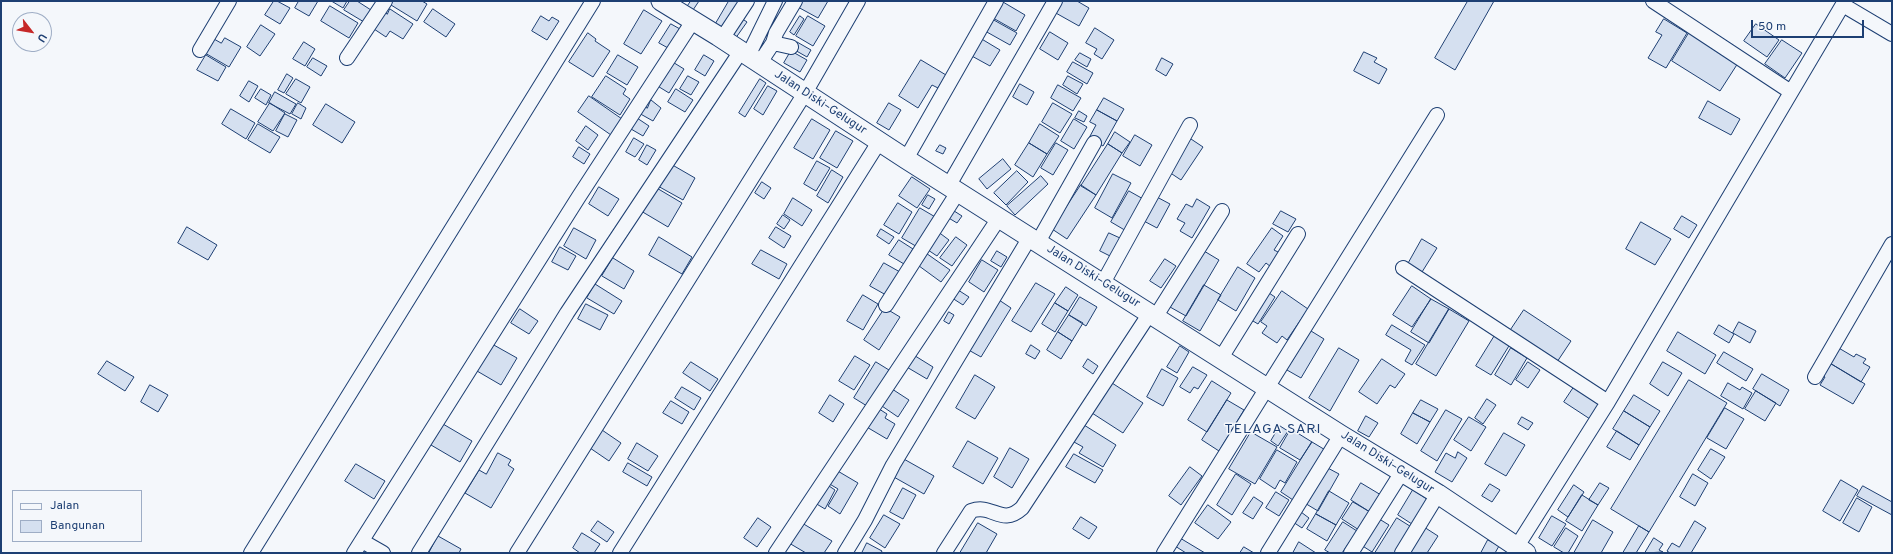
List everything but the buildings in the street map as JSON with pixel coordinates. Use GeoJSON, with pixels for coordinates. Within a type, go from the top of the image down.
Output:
{"type":"FeatureCollection","features":[{"type":"Feature","properties":{"kind":"main road","name":"Jalan Diski–Gelugur"},"geometry":{"type":"LineString","coordinates":[[661,1],[722,39],[751,53],[804,93],[879,142],[1221,358],[1341,436],[1438,494],[1521,550]]}},
{"type":"Feature","properties":{"kind":"street"},"geometry":{"type":"LineString","coordinates":[[200,50],[229,1]]}},
{"type":"Feature","properties":{"kind":"street"},"geometry":{"type":"LineString","coordinates":[[347,58],[385,1]]}},
{"type":"Feature","properties":{"kind":"street"},"geometry":{"type":"LineString","coordinates":[[251,553],[593,1]]}},
{"type":"Feature","properties":{"kind":"street"},"geometry":{"type":"LineString","coordinates":[[722,39],[747,1]]}},
{"type":"Feature","properties":{"kind":"street"},"geometry":{"type":"LineString","coordinates":[[419,553],[567,313],[751,53],[775,1]]}},
{"type":"Feature","properties":{"kind":"street"},"geometry":{"type":"LineString","coordinates":[[772,45],[776,33],[795,1]]}},
{"type":"Feature","properties":{"kind":"street"},"geometry":{"type":"LineString","coordinates":[[517,553],[804,93],[858,1]]}},
{"type":"Feature","properties":{"kind":"street"},"geometry":{"type":"LineString","coordinates":[[906,159],[996,1]]}},
{"type":"Feature","properties":{"kind":"street"},"geometry":{"type":"LineString","coordinates":[[886,305],[954,189],[1055,1]]}},
{"type":"Feature","properties":{"kind":"street"},"geometry":{"type":"LineString","coordinates":[[1653,1],[1792,92]]}},
{"type":"Feature","properties":{"kind":"street"},"geometry":{"type":"LineString","coordinates":[[1521,550],[1844,3],[1892,34]]}},
{"type":"Feature","properties":{"kind":"street"},"geometry":{"type":"LineString","coordinates":[[354,553],[578,198],[693,21]]}},
{"type":"Feature","properties":{"kind":"street"},"geometry":{"type":"LineString","coordinates":[[751,53],[772,45],[791,47]]}},
{"type":"Feature","properties":{"kind":"street"},"geometry":{"type":"LineString","coordinates":[[751,53],[772,45]]}},
{"type":"Feature","properties":{"kind":"street"},"geometry":{"type":"LineString","coordinates":[[1164,553],[1266,387],[1437,115]]}},
{"type":"Feature","properties":{"kind":"street"},"geometry":{"type":"LineString","coordinates":[[1103,283],[1190,125]]}},
{"type":"Feature","properties":{"kind":"street"},"geometry":{"type":"LineString","coordinates":[[620,553],[879,142]]}},
{"type":"Feature","properties":{"kind":"street"},"geometry":{"type":"LineString","coordinates":[[845,553],[865,520],[894,465],[1094,144]]}},
{"type":"Feature","properties":{"kind":"street"},"geometry":{"type":"LineString","coordinates":[[944,553],[971,512],[978,509],[1005,516],[1014,515],[1022,508],[1222,211]]}},
{"type":"Feature","properties":{"kind":"street"},"geometry":{"type":"LineString","coordinates":[[776,553],[999,218]]}},
{"type":"Feature","properties":{"kind":"street"},"geometry":{"type":"LineString","coordinates":[[1221,358],[1298,234]]}},
{"type":"Feature","properties":{"kind":"street"},"geometry":{"type":"LineString","coordinates":[[1815,378],[1892,244]]}},
{"type":"Feature","properties":{"kind":"street"},"geometry":{"type":"LineString","coordinates":[[1403,268],[1608,402]]}},
{"type":"Feature","properties":{"kind":"street"},"geometry":{"type":"LineString","coordinates":[[1268,553],[1341,436]]}},
{"type":"Feature","properties":{"kind":"street"},"geometry":{"type":"LineString","coordinates":[[1351,553],[1402,472]]}},
{"type":"Feature","properties":{"kind":"street"},"geometry":{"type":"LineString","coordinates":[[1402,553],[1438,494]]}},
{"type":"Feature","properties":{"kind":"street"},"geometry":{"type":"LineString","coordinates":[[362,541],[383,553]]}},
{"type":"Feature","properties":{"kind":"district","name":"TELAGA SARI"},"geometry":{"type":"Point","coordinates":[1273,430]}}]}
